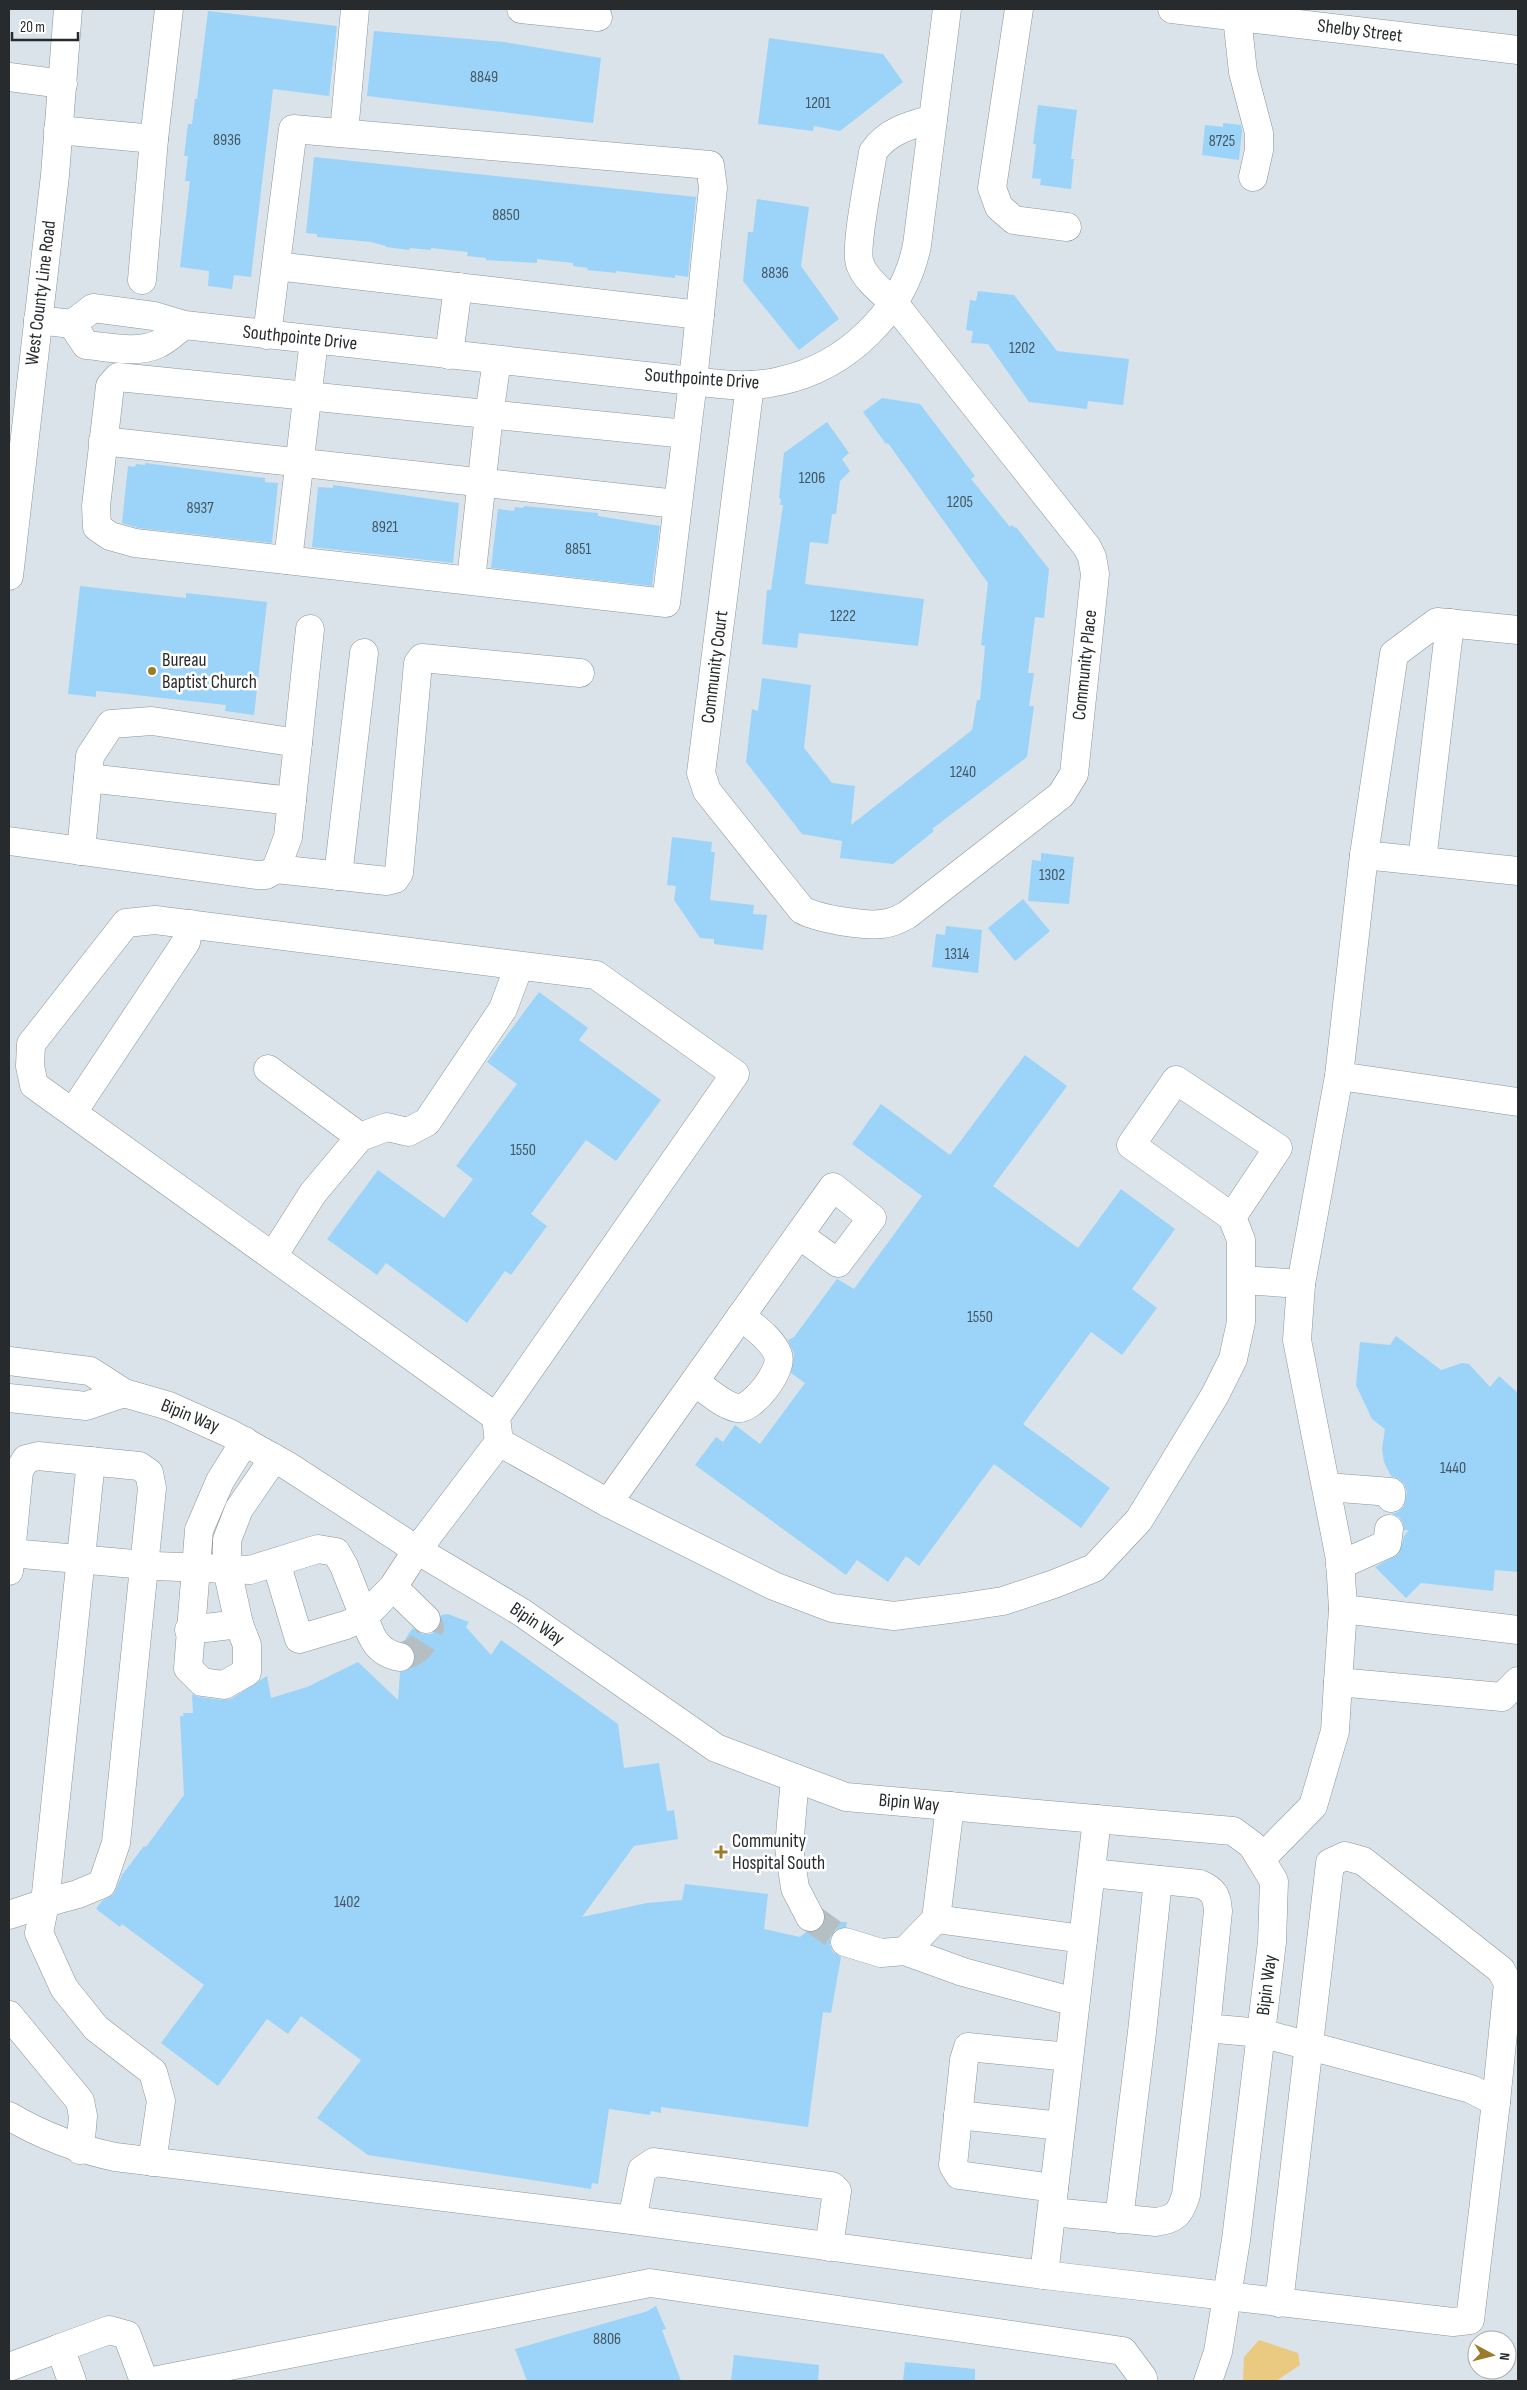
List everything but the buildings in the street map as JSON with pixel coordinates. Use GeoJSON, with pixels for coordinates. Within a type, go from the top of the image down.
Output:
{"type":"FeatureCollection","features":[{"type":"Feature","properties":{"kind":"street","name":"West County Line Road"},"geometry":{"type":"LineString","coordinates":[[9,576],[63,84],[68,9]]}},
{"type":"Feature","properties":{"kind":"street"},"geometry":{"type":"LineString","coordinates":[[142,280],[154,139],[168,9]]}},
{"type":"Feature","properties":{"kind":"street"},"geometry":{"type":"LineString","coordinates":[[344,133],[354,9]]}},
{"type":"Feature","properties":{"kind":"street"},"geometry":{"type":"LineString","coordinates":[[521,9],[598,17]]}},
{"type":"Feature","properties":{"kind":"street","name":"Southpointe Drive"},"geometry":{"type":"LineString","coordinates":[[72,324],[93,308],[154,316],[184,325],[693,381],[750,385],[782,381],[801,376],[837,358],[873,329],[893,302],[911,270],[916,250],[947,9]]}},
{"type":"Feature","properties":{"kind":"street"},"geometry":{"type":"LineString","coordinates":[[1019,9],[992,188],[999,207],[1014,220],[1067,227]]}},
{"type":"Feature","properties":{"kind":"street","name":"Shelby Street"},"geometry":{"type":"LineString","coordinates":[[1172,9],[1518,50]]}},
{"type":"Feature","properties":{"kind":"street"},"geometry":{"type":"LineString","coordinates":[[1237,17],[1243,72],[1259,134],[1259,150],[1253,177]]}},
{"type":"Feature","properties":{"kind":"street"},"geometry":{"type":"LineString","coordinates":[[9,78],[63,84]]}},
{"type":"Feature","properties":{"kind":"street","name":"Community Place"},"geometry":{"type":"LineString","coordinates":[[807,912],[822,918],[874,924],[900,919],[1061,796],[1074,774],[1095,574],[1092,557],[1087,547],[893,302],[873,283],[860,264],[859,248],[874,152],[881,140],[903,127],[933,118]]}},
{"type":"Feature","properties":{"kind":"street"},"geometry":{"type":"LineString","coordinates":[[267,335],[293,129],[710,165],[713,188],[693,381],[666,603],[135,543],[110,536],[97,527],[96,506],[110,386],[118,377],[686,434]]}},
{"type":"Feature","properties":{"kind":"street"},"geometry":{"type":"LineString","coordinates":[[58,130],[154,139]]}},
{"type":"Feature","properties":{"kind":"street"},"geometry":{"type":"LineString","coordinates":[[276,266],[700,315]]}},
{"type":"Feature","properties":{"kind":"street"},"geometry":{"type":"LineString","coordinates":[[450,354],[458,287]]}},
{"type":"Feature","properties":{"kind":"street"},"geometry":{"type":"LineString","coordinates":[[38,320],[72,324],[86,345],[131,349],[159,344],[184,325]]}},
{"type":"Feature","properties":{"kind":"street"},"geometry":{"type":"LineString","coordinates":[[288,560],[314,340]]}},
{"type":"Feature","properties":{"kind":"street"},"geometry":{"type":"LineString","coordinates":[[471,580],[488,415],[497,360]]}},
{"type":"Feature","properties":{"kind":"street","name":"Community Court"},"geometry":{"type":"LineString","coordinates":[[750,385],[701,774],[707,791],[794,901],[807,912]]}},
{"type":"Feature","properties":{"kind":"street"},"geometry":{"type":"LineString","coordinates":[[103,441],[300,461],[481,484],[677,504]]}},
{"type":"Feature","properties":{"kind":"street"},"geometry":{"type":"LineString","coordinates":[[1261,1859],[1312,1806],[1335,1731],[1343,1609],[1340,1565],[1327,1487],[1296,1340],[1301,1284],[1338,1076],[1364,855],[1394,654],[1437,622],[1518,630]]}},
{"type":"Feature","properties":{"kind":"street"},"geometry":{"type":"LineString","coordinates":[[1422,861],[1450,624]]}},
{"type":"Feature","properties":{"kind":"street"},"geometry":{"type":"LineString","coordinates":[[276,869],[288,837],[310,629]]}},
{"type":"Feature","properties":{"kind":"street"},"geometry":{"type":"LineString","coordinates":[[338,876],[364,653]]}},
{"type":"Feature","properties":{"kind":"street"},"geometry":{"type":"LineString","coordinates":[[9,841],[256,875],[266,875],[276,869],[387,881],[395,879],[399,873],[418,663],[422,658],[580,673]]}},
{"type":"Feature","properties":{"kind":"street"},"geometry":{"type":"LineString","coordinates":[[81,851],[90,756],[111,724],[152,721],[298,743]]}},
{"type":"Feature","properties":{"kind":"street"},"geometry":{"type":"LineString","coordinates":[[88,778],[292,801]]}},
{"type":"Feature","properties":{"kind":"street"},"geometry":{"type":"LineString","coordinates":[[1364,855],[1422,861],[1517,864]]}},
{"type":"Feature","properties":{"kind":"street"},"geometry":{"type":"LineString","coordinates":[[276,1562],[299,1639],[346,1625],[364,1616],[393,1587],[417,1550],[498,1430],[735,1074],[596,975],[155,920],[126,923],[31,1044],[30,1066],[34,1085],[273,1256],[498,1430],[608,1503],[774,1586],[832,1608],[894,1616],[1003,1601],[1094,1568],[1138,1520],[1215,1395],[1233,1359],[1241,1322],[1241,1240],[1232,1218],[1131,1145],[1176,1080],[1278,1148],[1232,1218]]}},
{"type":"Feature","properties":{"kind":"street"},"geometry":{"type":"LineString","coordinates":[[72,1112],[186,942],[190,924]]}},
{"type":"Feature","properties":{"kind":"street"},"geometry":{"type":"LineString","coordinates":[[273,1256],[313,1193],[360,1136],[386,1128],[408,1132],[427,1122],[503,1009],[519,966]]}},
{"type":"Feature","properties":{"kind":"street"},"geometry":{"type":"LineString","coordinates":[[268,1069],[360,1136]]}},
{"type":"Feature","properties":{"kind":"street"},"geometry":{"type":"LineString","coordinates":[[1338,1076],[1518,1102]]}},
{"type":"Feature","properties":{"kind":"street"},"geometry":{"type":"LineString","coordinates":[[608,1503],[799,1235]]}},
{"type":"Feature","properties":{"kind":"street"},"geometry":{"type":"LineString","coordinates":[[1242,1280],[1301,1284]]}},
{"type":"Feature","properties":{"kind":"street"},"geometry":{"type":"LineString","coordinates":[[695,1382],[729,1405],[739,1409],[748,1406],[756,1399],[776,1372],[779,1356],[758,1331],[741,1316]]}},
{"type":"Feature","properties":{"kind":"street","name":"Bipin Way"},"geometry":{"type":"LineString","coordinates":[[9,1361],[90,1371],[124,1393],[197,1418],[245,1441],[417,1550],[521,1612],[716,1748],[846,1797],[1233,1830],[1252,1845],[1274,1881],[1272,1942],[1236,2240],[1218,2352],[1208,2381]]}},
{"type":"Feature","properties":{"kind":"street"},"geometry":{"type":"LineString","coordinates":[[9,1398],[86,1406],[124,1393]]}},
{"type":"Feature","properties":{"kind":"street"},"geometry":{"type":"LineString","coordinates":[[245,1441],[220,1481],[199,1530],[189,1630],[188,1668],[202,1682],[224,1685],[247,1672],[247,1645],[238,1624],[227,1569],[227,1540],[239,1509],[274,1458]]}},
{"type":"Feature","properties":{"kind":"street"},"geometry":{"type":"LineString","coordinates":[[9,1915],[78,1894],[102,1884],[116,1843],[144,1565],[152,1488],[149,1473],[139,1466],[38,1456],[26,1459],[19,1471],[10,1562],[80,1559],[144,1565],[250,1570],[318,1549],[336,1552],[344,1566],[371,1636],[380,1649],[400,1657]]}},
{"type":"Feature","properties":{"kind":"street"},"geometry":{"type":"LineString","coordinates":[[91,1461],[45,1903],[39,1933],[64,1988],[96,2028],[153,2072],[161,2101],[152,2162]]}},
{"type":"Feature","properties":{"kind":"street"},"geometry":{"type":"LineString","coordinates":[[1327,1487],[1391,1492],[1391,1498]]}},
{"type":"Feature","properties":{"kind":"street"},"geometry":{"type":"LineString","coordinates":[[1340,1565],[1387,1544],[1389,1529]]}},
{"type":"Feature","properties":{"kind":"street"},"geometry":{"type":"LineString","coordinates":[[393,1587],[426,1619]]}},
{"type":"Feature","properties":{"kind":"street"},"geometry":{"type":"LineString","coordinates":[[1343,1609],[1518,1630]]}},
{"type":"Feature","properties":{"kind":"street"},"geometry":{"type":"LineString","coordinates":[[189,1630],[238,1624]]}},
{"type":"Feature","properties":{"kind":"street"},"geometry":{"type":"LineString","coordinates":[[1338,1682],[1502,1697],[1518,1681]]}},
{"type":"Feature","properties":{"kind":"street"},"geometry":{"type":"LineString","coordinates":[[796,1778],[789,1847],[795,1888],[810,1917]]}},
{"type":"Feature","properties":{"kind":"street"},"geometry":{"type":"LineString","coordinates":[[904,1951],[936,1919],[950,1806]]}},
{"type":"Feature","properties":{"kind":"street"},"geometry":{"type":"LineString","coordinates":[[1044,2275],[1097,1819]]}},
{"type":"Feature","properties":{"kind":"street"},"geometry":{"type":"LineString","coordinates":[[9,2116],[33,2131],[80,2150],[152,2162],[632,2220],[1044,2275],[1227,2297],[1279,2303],[1453,2322],[1470,2320],[1508,1983],[1501,1970],[1363,1861],[1345,1856],[1330,1864],[1279,2303]]}},
{"type":"Feature","properties":{"kind":"street"},"geometry":{"type":"LineString","coordinates":[[1069,2057],[968,2047],[964,2060],[953,2166],[959,2175],[1119,2219],[1156,2222],[1171,2220],[1182,2210],[1186,2195],[1206,2028],[1218,1898],[1211,1888],[1200,1884],[1091,1873]]}},
{"type":"Feature","properties":{"kind":"street"},"geometry":{"type":"LineString","coordinates":[[1119,2219],[1158,1880]]}},
{"type":"Feature","properties":{"kind":"street"},"geometry":{"type":"LineString","coordinates":[[936,1919],[1083,1939]]}},
{"type":"Feature","properties":{"kind":"street"},"geometry":{"type":"LineString","coordinates":[[845,1942],[881,1953],[904,1951],[962,1972],[1075,2002]]}},
{"type":"Feature","properties":{"kind":"street"},"geometry":{"type":"LineString","coordinates":[[9,2015],[80,2100],[83,2116],[80,2150]]}},
{"type":"Feature","properties":{"kind":"street"},"geometry":{"type":"LineString","coordinates":[[1206,2028],[1261,2033],[1471,2089],[1496,2102]]}},
{"type":"Feature","properties":{"kind":"street"},"geometry":{"type":"LineString","coordinates":[[958,2115],[1061,2126]]}},
{"type":"Feature","properties":{"kind":"street"},"geometry":{"type":"LineString","coordinates":[[632,2220],[642,2170],[654,2162],[832,2186],[837,2191],[829,2247]]}},
{"type":"Feature","properties":{"kind":"street"},"geometry":{"type":"LineString","coordinates":[[153,2381],[650,2283],[1123,2351],[1143,2378],[1143,2381]]}},
{"type":"Feature","properties":{"kind":"street"},"geometry":{"type":"LineString","coordinates":[[9,2367],[109,2330],[127,2335],[144,2381]]}},
{"type":"Feature","properties":{"kind":"street"},"geometry":{"type":"LineString","coordinates":[[60,2348],[72,2381]]}},
{"type":"Feature","properties":{"kind":"shaded area"},"geometry":{"type":"Polygon","coordinates":[[[1259,2340],[1298,2353],[1300,2365],[1276,2381],[1243,2381],[1244,2357],[1259,2340]]]}},
{"type":"Feature","properties":{"kind":"tunnel"},"geometry":{"type":"LineString","coordinates":[[400,1657],[412,1653],[425,1639],[430,1627],[426,1619]]}},
{"type":"Feature","properties":{"kind":"tunnel"},"geometry":{"type":"LineString","coordinates":[[810,1917],[845,1942]]}},
{"type":"Feature","properties":{"kind":"place","name":"Bureau Baptist Church"},"geometry":{"type":"Point","coordinates":[152,671]}},
{"type":"Feature","properties":{"kind":"place","name":"Community Hospital South"},"geometry":{"type":"Point","coordinates":[721,1852]}}]}
